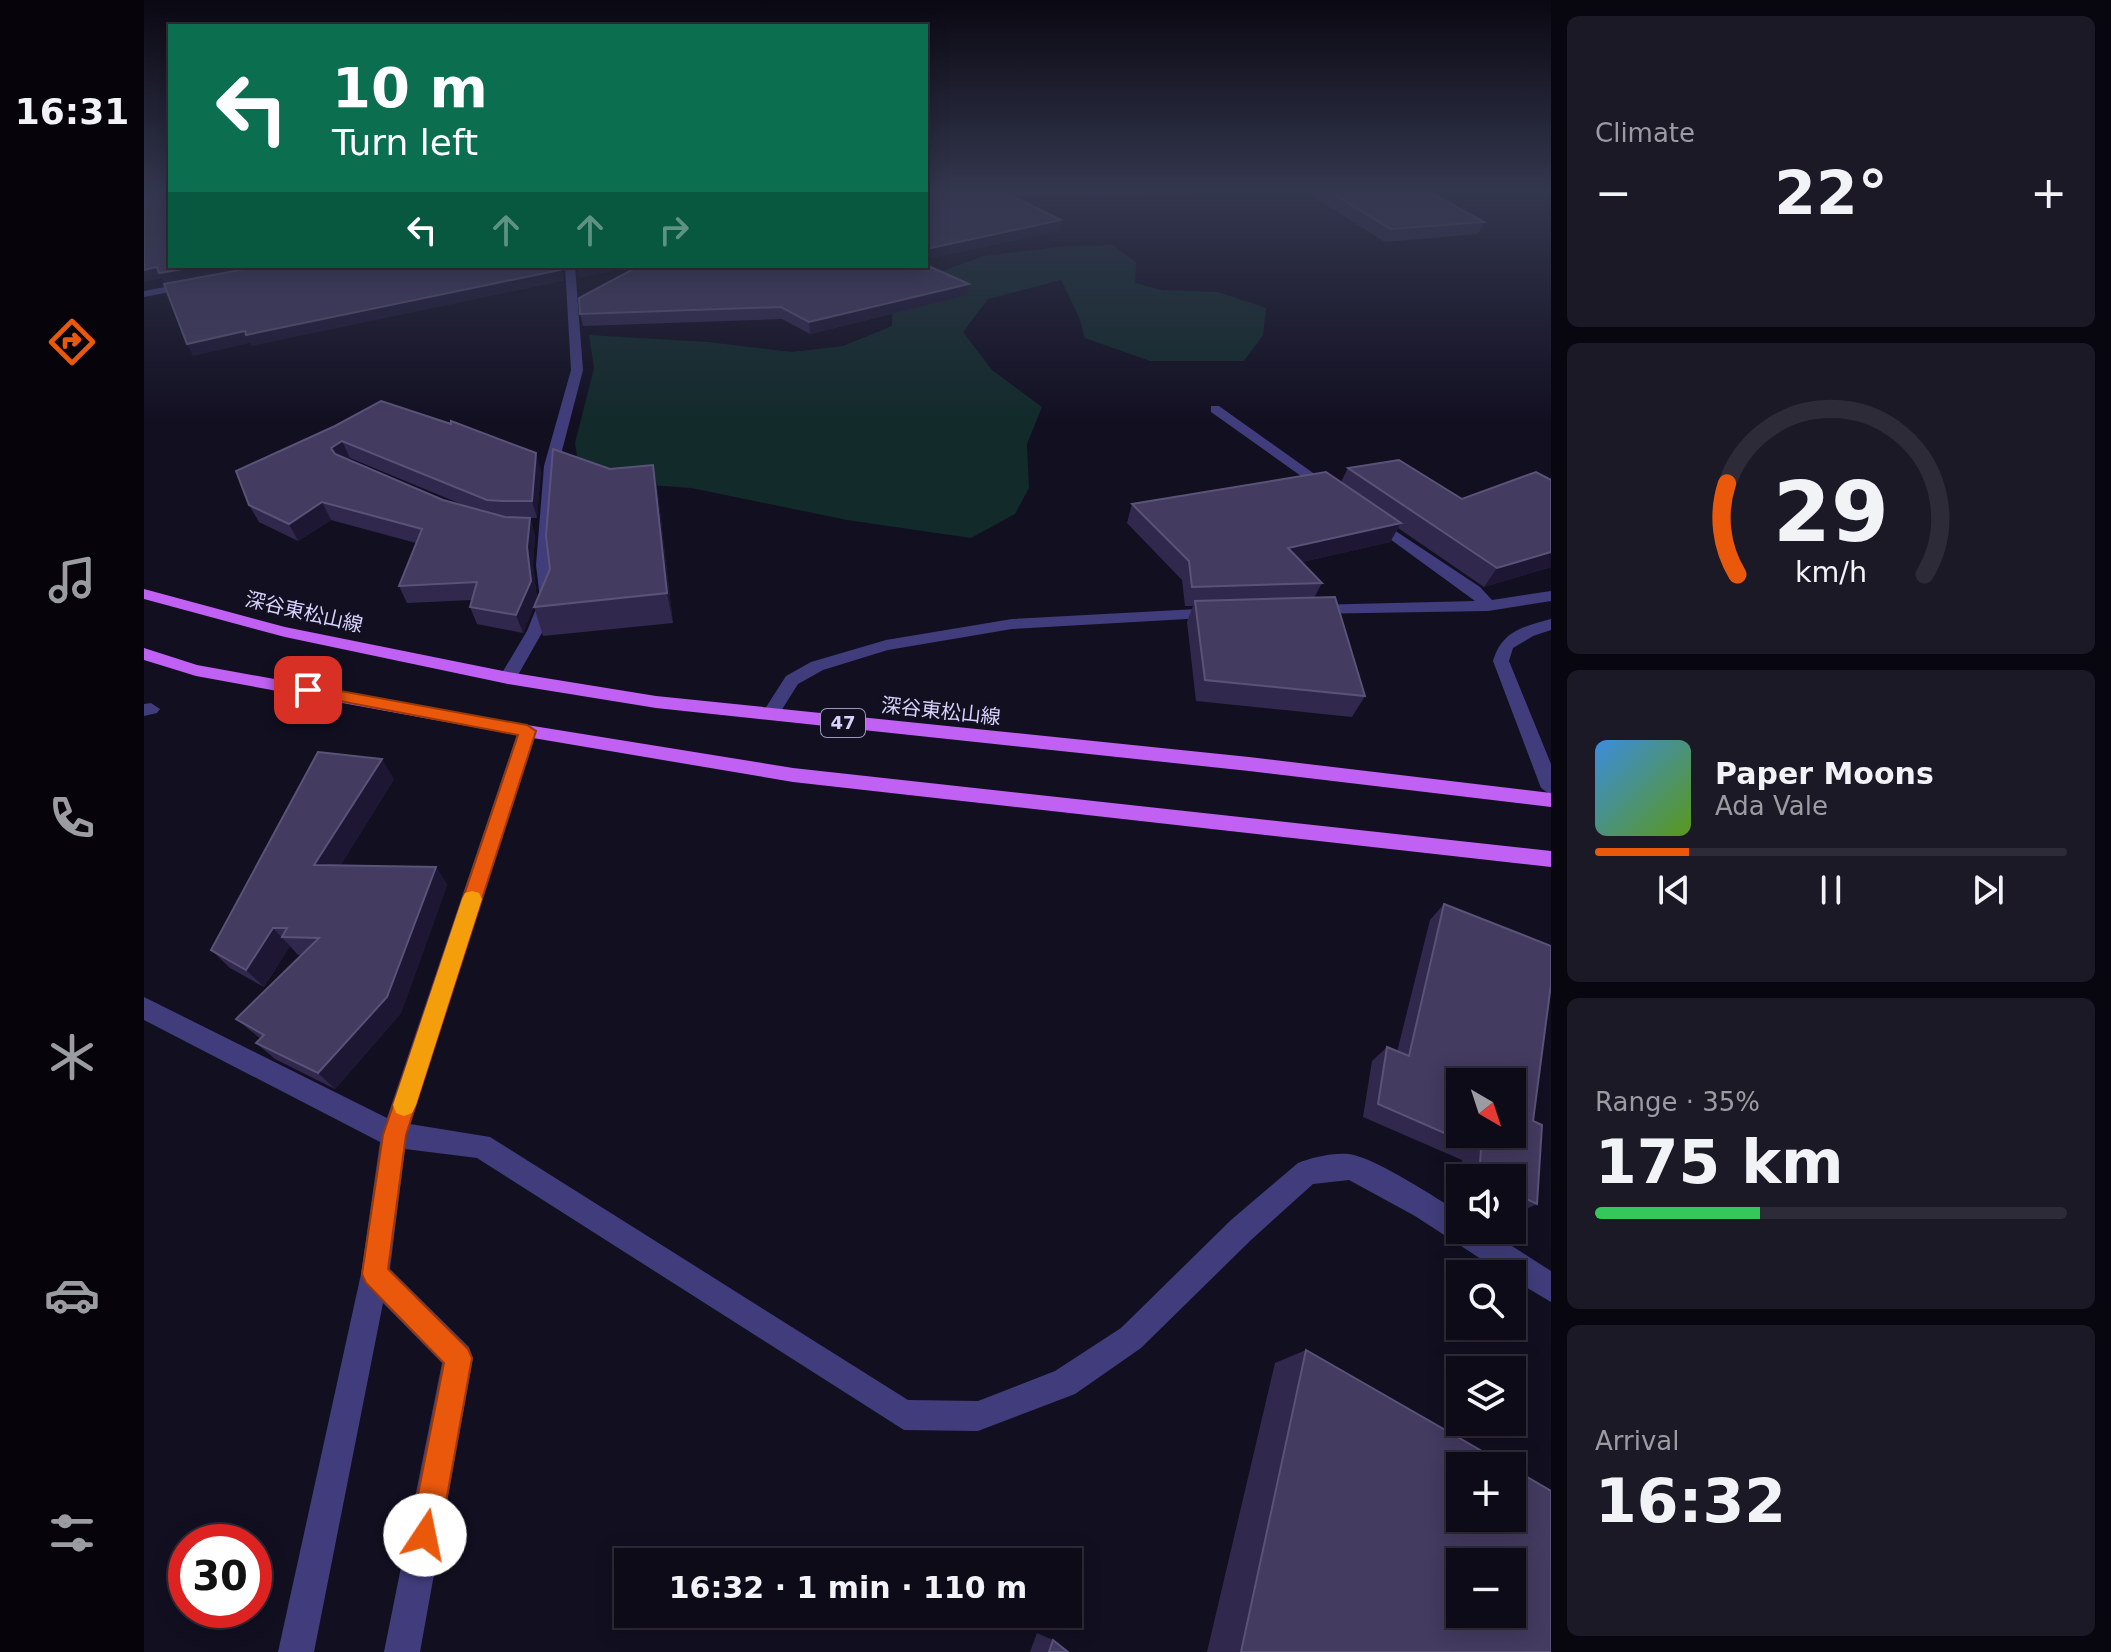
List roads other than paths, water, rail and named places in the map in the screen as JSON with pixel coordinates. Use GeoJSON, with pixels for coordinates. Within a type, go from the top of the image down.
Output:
{"type":"FeatureCollection","features":[{"type":"Feature","properties":{"kind":"main road","name":"深谷東松山線"},"geometry":{"type":"LineString","coordinates":[[144,594],[285,632],[508,678],[656,702],[1249,764],[1551,800]]}},
{"type":"Feature","properties":{"kind":"main road"},"geometry":{"type":"LineString","coordinates":[[144,654],[196,670],[527,731],[793,775],[1551,859]]}},
{"type":"Feature","properties":{"kind":"street"},"geometry":{"type":"LineString","coordinates":[[508,678],[535,631],[548,599],[540,526],[551,466],[577,370],[570,268]]}},
{"type":"Feature","properties":{"kind":"street"},"geometry":{"type":"LineString","coordinates":[[144,294],[199,284]]}},
{"type":"Feature","properties":{"kind":"street"},"geometry":{"type":"LineString","coordinates":[[1215,409],[1344,500]]}},
{"type":"Feature","properties":{"kind":"street"},"geometry":{"type":"LineString","coordinates":[[1357,509],[1474,590],[1488,606]]}},
{"type":"Feature","properties":{"kind":"street"},"geometry":{"type":"LineString","coordinates":[[1292,610],[1488,606],[1551,596]]}},
{"type":"Feature","properties":{"kind":"street"},"geometry":{"type":"LineString","coordinates":[[770,715],[792,680],[817,666],[886,645],[1012,624],[1230,612]]}},
{"type":"Feature","properties":{"kind":"street"},"geometry":{"type":"LineString","coordinates":[[1551,624],[1527,632],[1506,645],[1501,661],[1551,788]]}},
{"type":"Feature","properties":{"kind":"street"},"geometry":{"type":"LineString","coordinates":[[296,1652],[375,1274],[394,1135],[527,731]]}},
{"type":"Feature","properties":{"kind":"street"},"geometry":{"type":"LineString","coordinates":[[144,1008],[394,1135],[481,1146],[904,1415],[978,1416],[1064,1383],[1131,1338],[1241,1230],[1307,1172],[1351,1167],[1446,1219]]}},
{"type":"Feature","properties":{"kind":"street"},"geometry":{"type":"LineString","coordinates":[[1484,1244],[1551,1288]]}},
{"type":"Feature","properties":{"kind":"street"},"geometry":{"type":"LineString","coordinates":[[375,1274],[458,1358],[402,1652]]}}]}
